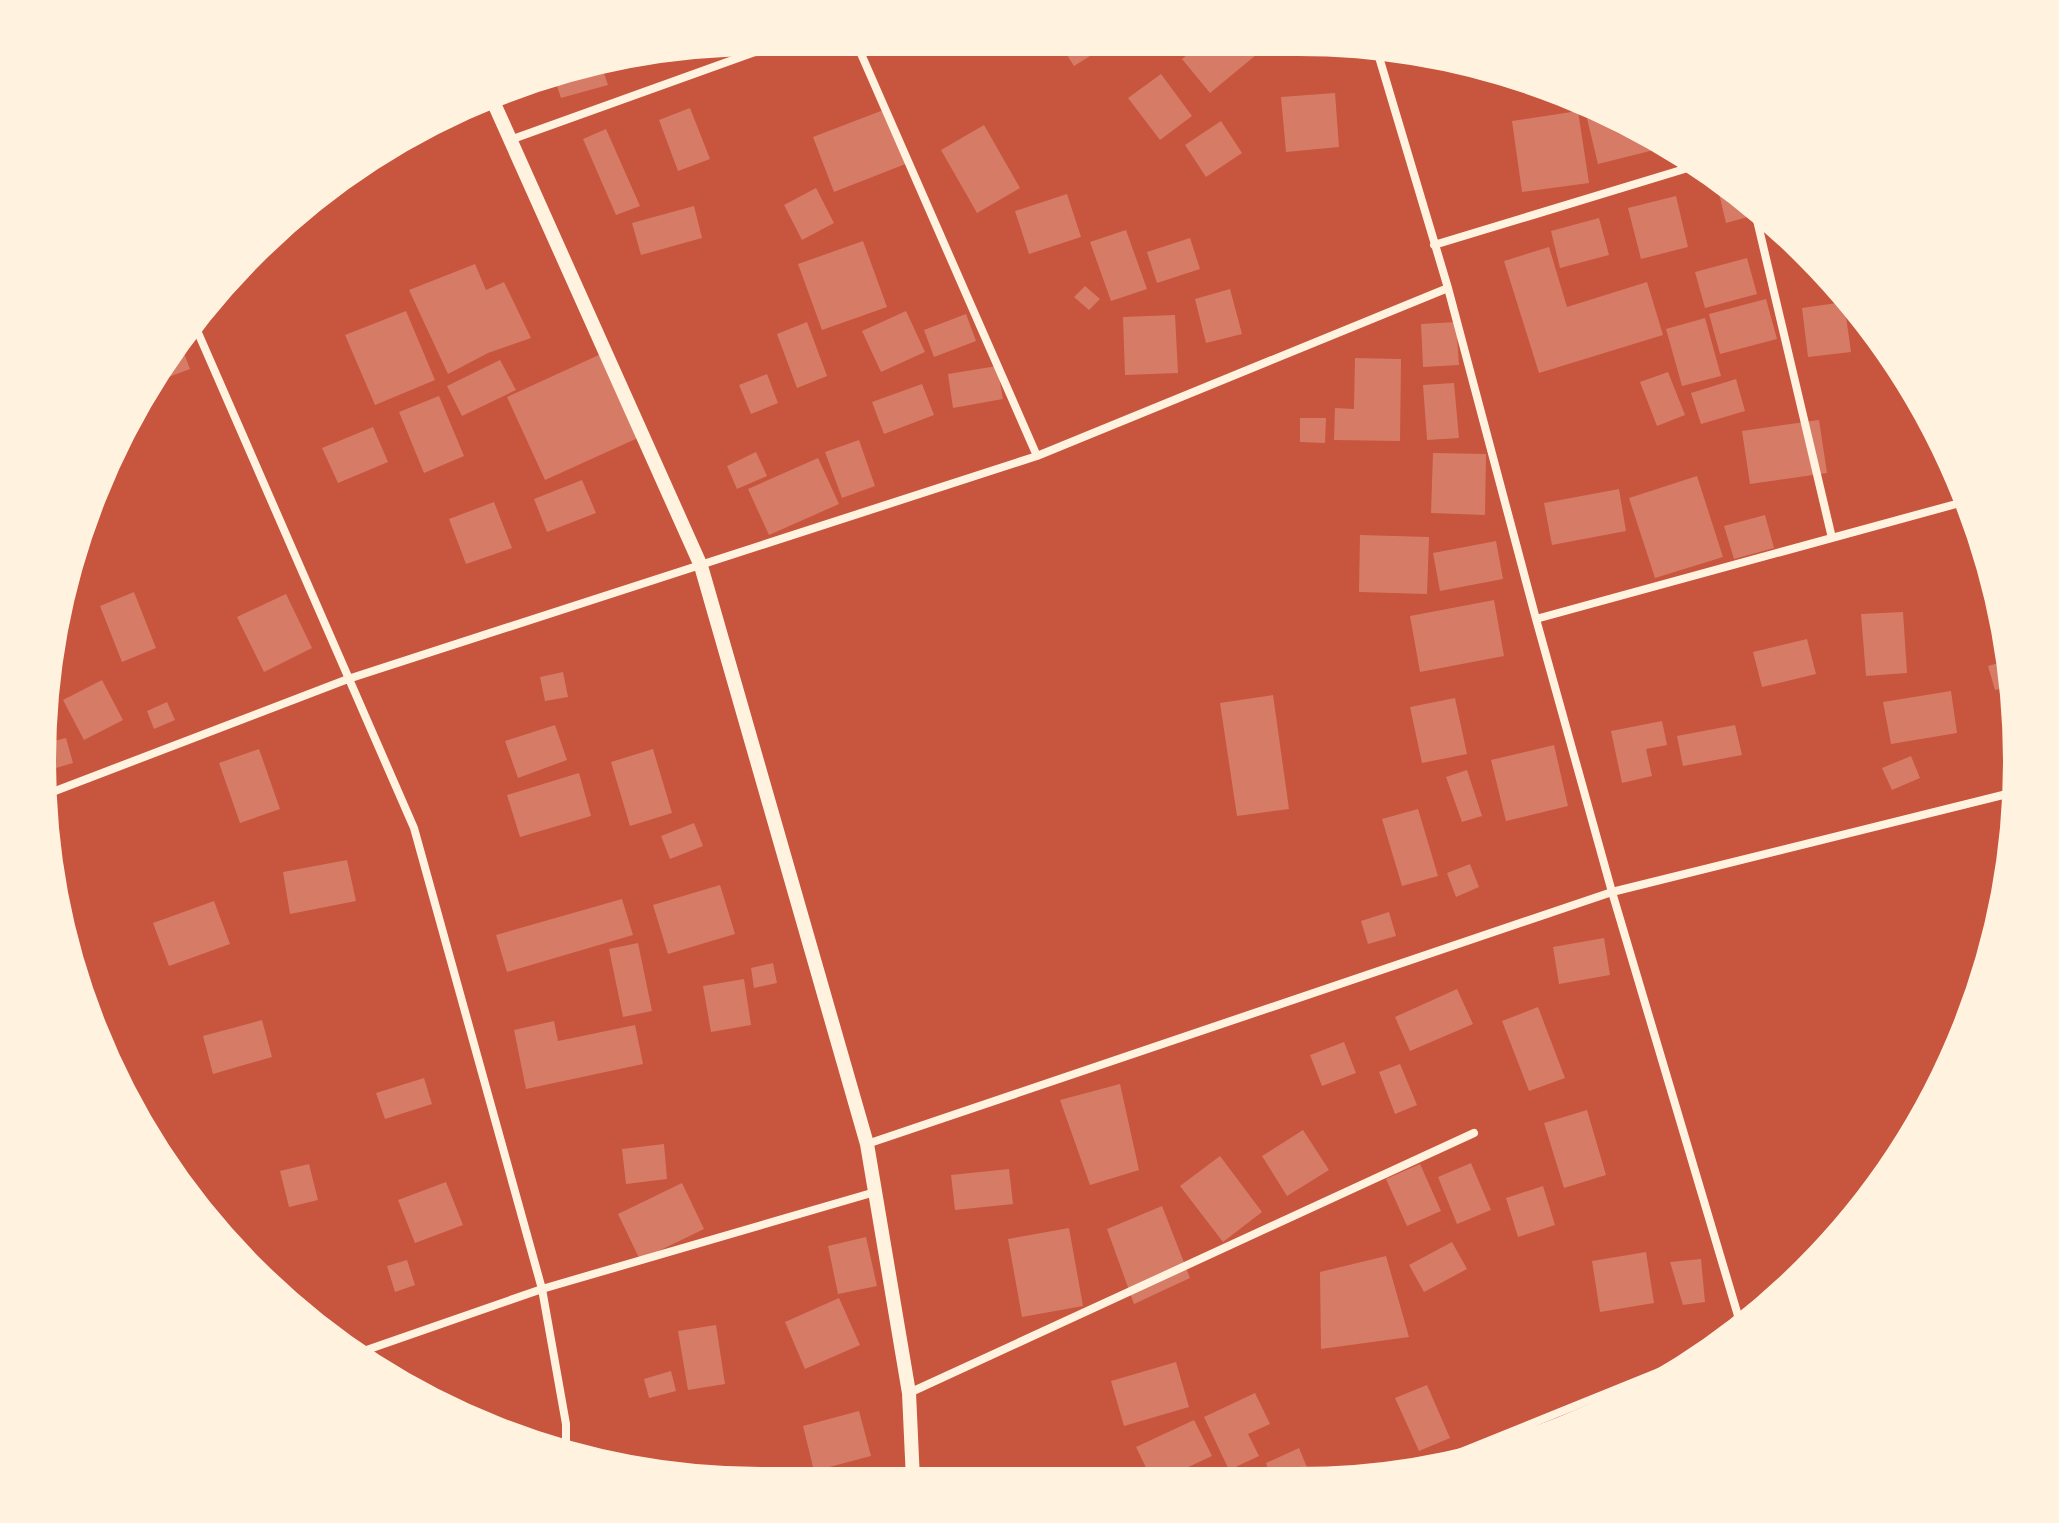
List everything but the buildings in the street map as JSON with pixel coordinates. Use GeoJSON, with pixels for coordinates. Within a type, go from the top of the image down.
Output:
{"type":"FeatureCollection","features":[{"type":"Feature","properties":{"kind":"street"},"geometry":{"type":"LineString","coordinates":[[861,54],[1037,456]]}},
{"type":"Feature","properties":{"kind":"street"},"geometry":{"type":"LineString","coordinates":[[510,140],[747,55]]}},
{"type":"Feature","properties":{"kind":"street"},"geometry":{"type":"LineString","coordinates":[[1380,59],[1448,288],[1612,892],[1738,1315]]}},
{"type":"Feature","properties":{"kind":"street"},"geometry":{"type":"LineString","coordinates":[[495,106],[701,566],[867,1144],[909,1393],[912,1469]]}},
{"type":"Feature","properties":{"kind":"street"},"geometry":{"type":"LineString","coordinates":[[1434,245],[1684,169]]}},
{"type":"Feature","properties":{"kind":"street"},"geometry":{"type":"LineString","coordinates":[[1758,225],[1832,538]]}},
{"type":"Feature","properties":{"kind":"street"},"geometry":{"type":"LineString","coordinates":[[55,791],[348,679],[1037,456],[1448,288]]}},
{"type":"Feature","properties":{"kind":"street"},"geometry":{"type":"LineString","coordinates":[[198,333],[414,828],[542,1289],[566,1424],[566,1441]]}},
{"type":"Feature","properties":{"kind":"street"},"geometry":{"type":"LineString","coordinates":[[1536,619],[1956,504]]}},
{"type":"Feature","properties":{"kind":"street"},"geometry":{"type":"LineString","coordinates":[[867,1144],[1612,892],[2004,795]]}},
{"type":"Feature","properties":{"kind":"street"},"geometry":{"type":"LineString","coordinates":[[909,1393],[1474,1133]]}},
{"type":"Feature","properties":{"kind":"street"},"geometry":{"type":"LineString","coordinates":[[368,1350],[542,1289],[875,1192]]}},
{"type":"Feature","properties":{"kind":"street"},"geometry":{"type":"LineString","coordinates":[[1475,1446],[1642,1379]]}}]}
